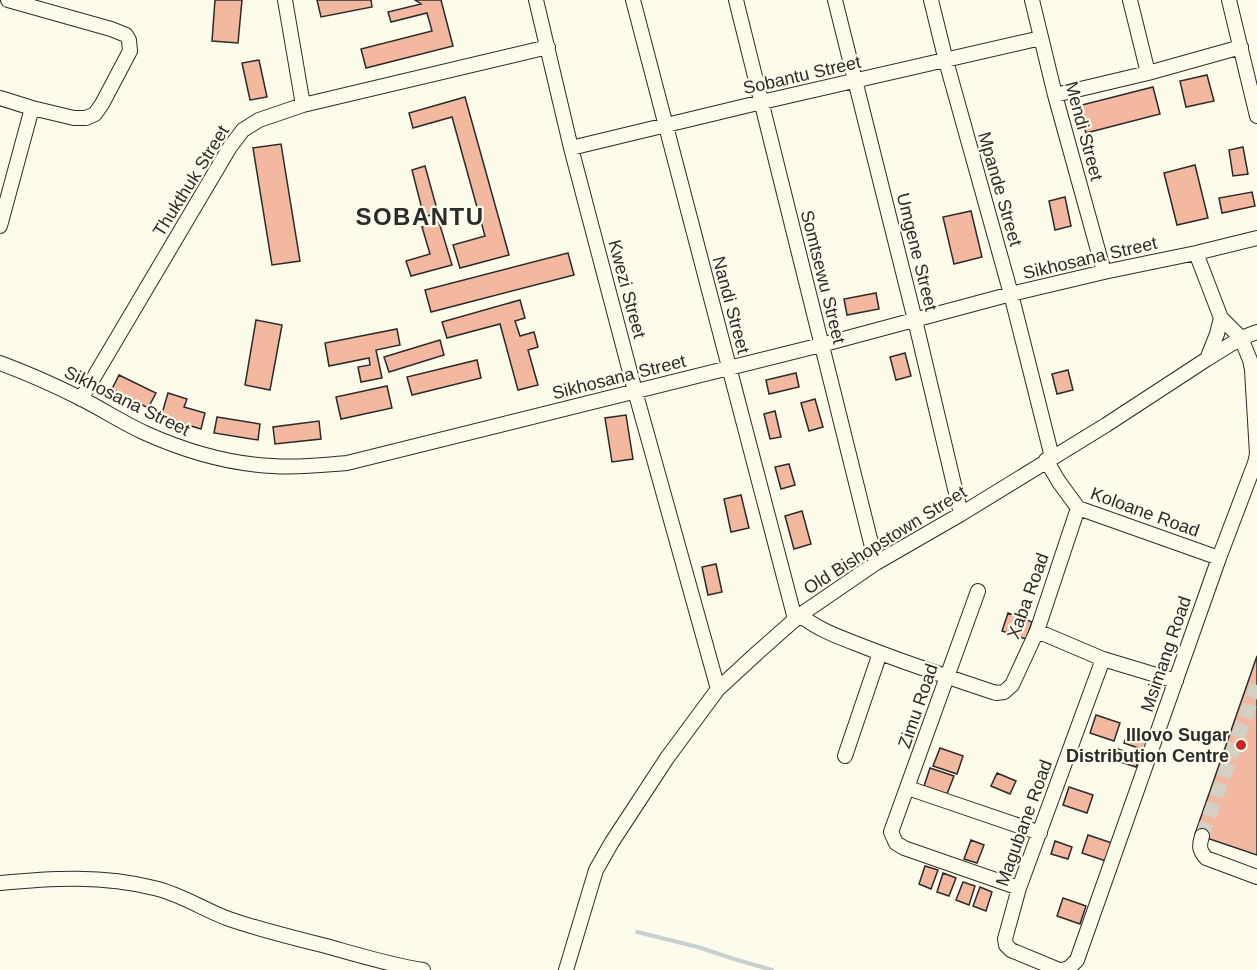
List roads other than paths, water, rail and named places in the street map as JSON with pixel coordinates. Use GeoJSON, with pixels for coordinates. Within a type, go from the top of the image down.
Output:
{"type":"FeatureCollection","features":[{"type":"Feature","properties":{"kind":"street"},"geometry":{"type":"LineString","coordinates":[[0,98],[74,118],[86,118],[95,114],[102,104],[130,51],[126,35],[8,0]]}},
{"type":"Feature","properties":{"kind":"street"},"geometry":{"type":"LineString","coordinates":[[285,0],[303,105]]}},
{"type":"Feature","properties":{"kind":"street","name":"Kwezi Street"},"geometry":{"type":"LineString","coordinates":[[536,0],[635,391],[718,689]]}},
{"type":"Feature","properties":{"kind":"street","name":"Nandi Street"},"geometry":{"type":"LineString","coordinates":[[633,0],[797,617]]}},
{"type":"Feature","properties":{"kind":"street","name":"Somtsewu Street"},"geometry":{"type":"LineString","coordinates":[[736,0],[876,563]]}},
{"type":"Feature","properties":{"kind":"street","name":"Umgene Street"},"geometry":{"type":"LineString","coordinates":[[836,0],[961,514]]}},
{"type":"Feature","properties":{"kind":"street","name":"Mpande Street"},"geometry":{"type":"LineString","coordinates":[[931,0],[1011,294],[1049,459]]}},
{"type":"Feature","properties":{"kind":"street","name":"Mendi Street"},"geometry":{"type":"LineString","coordinates":[[1032,0],[1055,95],[1104,272]]}},
{"type":"Feature","properties":{"kind":"street"},"geometry":{"type":"LineString","coordinates":[[1130,0],[1148,73]]}},
{"type":"Feature","properties":{"kind":"street"},"geometry":{"type":"LineString","coordinates":[[1229,0],[1257,116]]}},
{"type":"Feature","properties":{"kind":"street","name":"Sobantu Street"},"geometry":{"type":"LineString","coordinates":[[572,148],[1041,38]]}},
{"type":"Feature","properties":{"kind":"street","name":"Thukthuk Street"},"geometry":{"type":"LineString","coordinates":[[81,399],[230,147],[243,130],[259,120],[303,105],[548,47]]}},
{"type":"Feature","properties":{"kind":"street"},"geometry":{"type":"LineString","coordinates":[[1055,95],[1148,73],[1241,47]]}},
{"type":"Feature","properties":{"kind":"street"},"geometry":{"type":"LineString","coordinates":[[0,226],[32,108]]}},
{"type":"Feature","properties":{"kind":"street","name":"Sikhosana Street"},"geometry":{"type":"LineString","coordinates":[[0,363],[81,399],[144,433],[224,460],[272,466],[347,463],[821,345],[1011,294],[1257,238]]}},
{"type":"Feature","properties":{"kind":"street"},"geometry":{"type":"LineString","coordinates":[[1196,253],[1221,318],[1241,338]]}},
{"type":"Feature","properties":{"kind":"street"},"geometry":{"type":"LineString","coordinates":[[1207,358],[1221,318]]}},
{"type":"Feature","properties":{"kind":"street","name":"Old Bishopstown Street"},"geometry":{"type":"LineString","coordinates":[[566,970],[596,870],[667,758],[718,689],[797,617],[876,563],[961,514],[1207,358],[1241,338],[1257,332]]}},
{"type":"Feature","properties":{"kind":"street","name":"Msimang Road"},"geometry":{"type":"LineString","coordinates":[[1006,932],[1005,942],[1011,950],[1060,970],[1069,968],[1077,960],[1218,558],[1253,471],[1257,454],[1252,370],[1241,338]]}},
{"type":"Feature","properties":{"kind":"street","name":"Koloane Road"},"geometry":{"type":"LineString","coordinates":[[1049,459],[1059,482],[1078,508],[1218,558]]}},
{"type":"Feature","properties":{"kind":"street","name":"Xaba Road"},"geometry":{"type":"LineString","coordinates":[[948,677],[996,693],[1004,692],[1012,685],[1037,631],[1078,508]]}},
{"type":"Feature","properties":{"kind":"street","name":"Zimu Road"},"geometry":{"type":"LineString","coordinates":[[978,591],[891,832],[896,843],[904,848],[1019,888]]}},
{"type":"Feature","properties":{"kind":"street"},"geometry":{"type":"LineString","coordinates":[[797,617],[823,631],[948,677]]}},
{"type":"Feature","properties":{"kind":"street"},"geometry":{"type":"LineString","coordinates":[[1037,631],[1103,659],[1176,681]]}},
{"type":"Feature","properties":{"kind":"street"},"geometry":{"type":"LineString","coordinates":[[845,756],[880,653]]}},
{"type":"Feature","properties":{"kind":"street","name":"Magubane Road"},"geometry":{"type":"LineString","coordinates":[[1006,932],[1019,888],[1103,659]]}},
{"type":"Feature","properties":{"kind":"street"},"geometry":{"type":"LineString","coordinates":[[908,788],[1040,833]]}},
{"type":"Feature","properties":{"kind":"street"},"geometry":{"type":"LineString","coordinates":[[1202,836],[1199,848],[1206,858],[1257,877]]}},
{"type":"Feature","properties":{"kind":"street"},"geometry":{"type":"LineString","coordinates":[[0,883],[41,879],[101,879],[156,888],[227,918],[265,930],[399,966],[423,970]]}},
{"type":"Feature","properties":{"kind":"waterway"},"geometry":{"type":"LineString","coordinates":[[637,932],[698,947],[772,970]]}},
{"type":"Feature","properties":{"kind":"tunnel"},"geometry":{"type":"LineString","coordinates":[[1202,836],[1257,685]]}},
{"type":"Feature","properties":{"kind":"place","name":"Illovo Sugar Distribution Centre"},"geometry":{"type":"Point","coordinates":[1241,745]}},
{"type":"Feature","properties":{"kind":"district","name":"SOBANTU"},"geometry":{"type":"Point","coordinates":[420,216]}}]}
